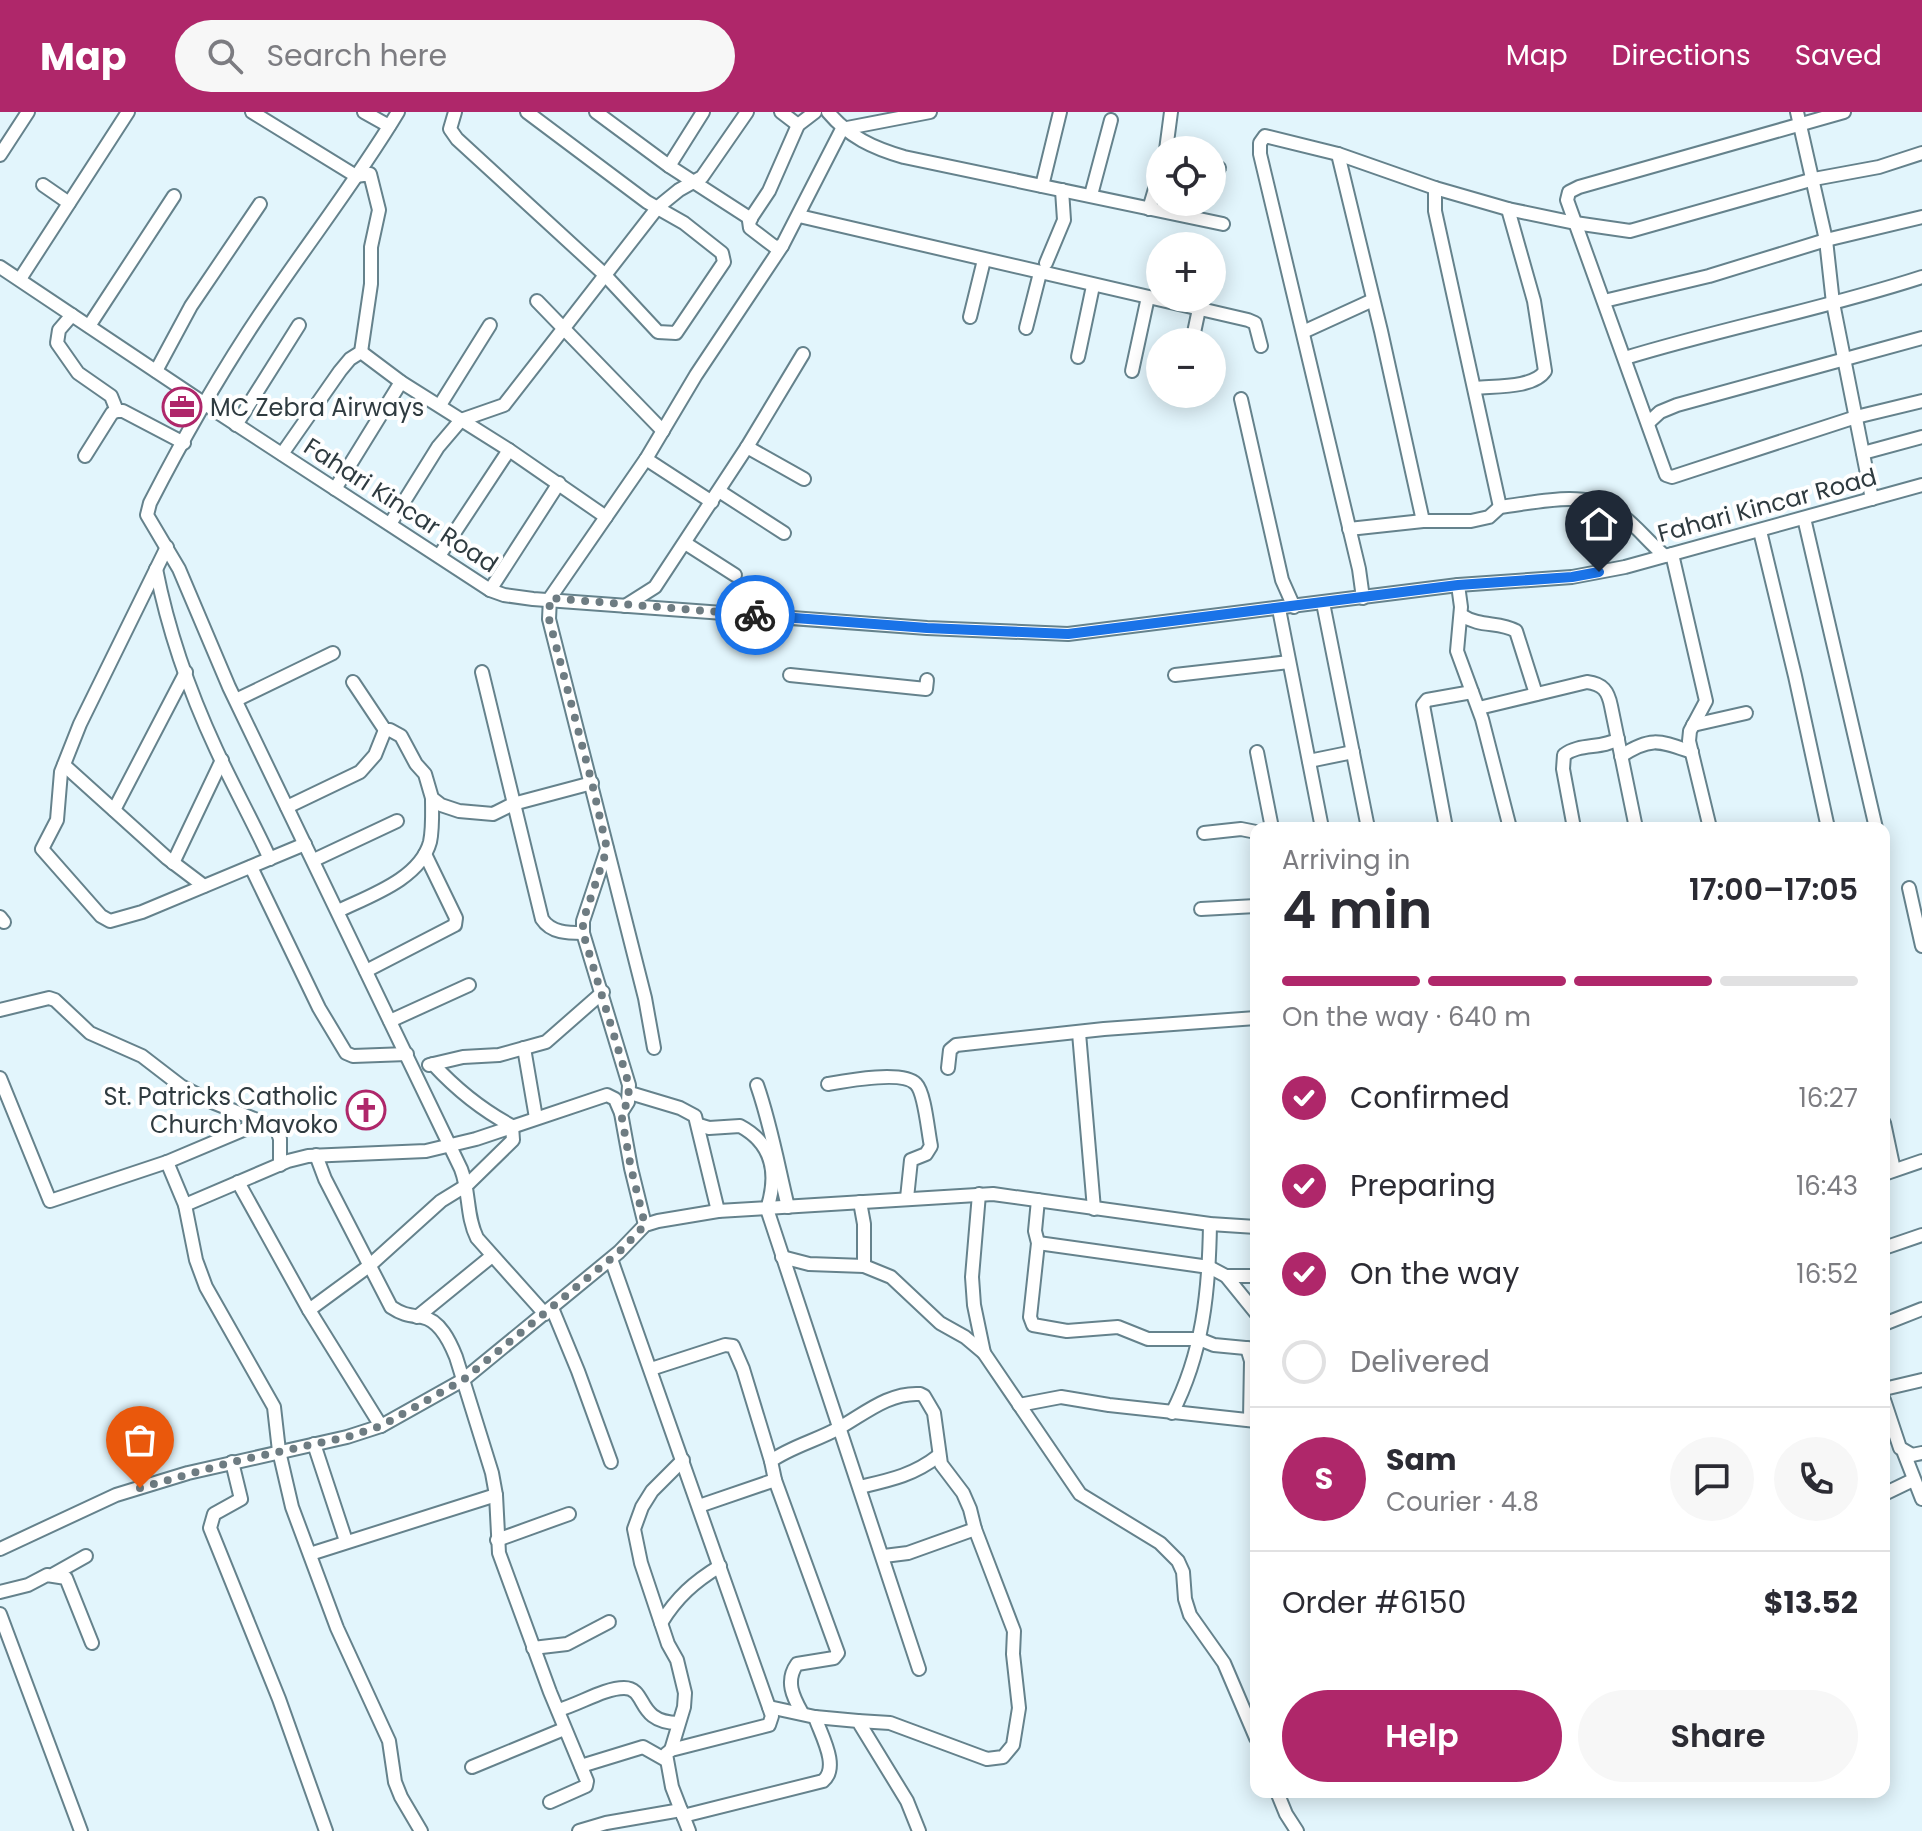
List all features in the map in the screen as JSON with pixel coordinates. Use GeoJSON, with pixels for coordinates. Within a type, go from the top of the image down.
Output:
{"type":"FeatureCollection","features":[{"type":"Feature","properties":{"kind":"street"},"geometry":{"type":"LineString","coordinates":[[0,155],[28,112]]}},
{"type":"Feature","properties":{"kind":"street"},"geometry":{"type":"LineString","coordinates":[[20,279],[128,112]]}},
{"type":"Feature","properties":{"kind":"street"},"geometry":{"type":"LineString","coordinates":[[252,112],[356,176],[370,174],[379,210],[371,247],[371,284],[361,352],[340,371],[282,454]]}},
{"type":"Feature","properties":{"kind":"street"},"geometry":{"type":"LineString","coordinates":[[364,112],[389,126]]}},
{"type":"Feature","properties":{"kind":"street"},"geometry":{"type":"LineString","coordinates":[[398,112],[270,300],[205,404],[147,515],[179,569],[236,700],[449,1143],[467,1185],[473,1230],[492,1256],[548,1311],[578,1371],[611,1462]]}},
{"type":"Feature","properties":{"kind":"street"},"geometry":{"type":"LineString","coordinates":[[455,112],[450,129],[457,139],[604,274],[658,332],[676,333],[724,262],[722,253],[708,240],[647,202],[533,114]]}},
{"type":"Feature","properties":{"kind":"street"},"geometry":{"type":"LineString","coordinates":[[596,112],[669,166],[751,219]]}},
{"type":"Feature","properties":{"kind":"street"},"geometry":{"type":"LineString","coordinates":[[669,166],[703,112]]}},
{"type":"Feature","properties":{"kind":"street"},"geometry":{"type":"LineString","coordinates":[[390,524],[438,447],[461,420],[504,405],[658,207],[679,190],[696,182],[747,112]]}},
{"type":"Feature","properties":{"kind":"street"},"geometry":{"type":"LineString","coordinates":[[781,112],[798,125]]}},
{"type":"Feature","properties":{"kind":"street"},"geometry":{"type":"LineString","coordinates":[[782,246],[775,247],[750,228],[751,219],[769,191],[798,125],[815,112]]}},
{"type":"Feature","properties":{"kind":"street"},"geometry":{"type":"LineString","coordinates":[[828,112],[842,129],[876,149],[1146,208]]}},
{"type":"Feature","properties":{"kind":"street"},"geometry":{"type":"LineString","coordinates":[[842,129],[930,112]]}},
{"type":"Feature","properties":{"kind":"street"},"geometry":{"type":"LineString","coordinates":[[1042,186],[1060,112]]}},
{"type":"Feature","properties":{"kind":"street"},"geometry":{"type":"LineString","coordinates":[[1168,136],[1171,112]]}},
{"type":"Feature","properties":{"kind":"street"},"geometry":{"type":"LineString","coordinates":[[1844,112],[1798,118],[1579,187],[1569,192],[1567,200],[1666,475],[1672,477],[1856,417],[1922,401]]}},
{"type":"Feature","properties":{"kind":"street"},"geometry":{"type":"LineString","coordinates":[[1798,118],[1826,240],[1833,303],[1872,499]]}},
{"type":"Feature","properties":{"kind":"street"},"geometry":{"type":"LineString","coordinates":[[1091,195],[1111,120]]}},
{"type":"Feature","properties":{"kind":"street"},"geometry":{"type":"LineString","coordinates":[[654,1048],[645,998],[549,619],[550,598],[646,459],[696,375],[782,246],[842,129]]}},
{"type":"Feature","properties":{"kind":"street"},"geometry":{"type":"LineString","coordinates":[[1363,598],[1359,569],[1260,154],[1260,143],[1265,136],[1338,154],[1435,188],[1508,209],[1630,231],[1814,179],[1879,167],[1922,153]]}},
{"type":"Feature","properties":{"kind":"street"},"geometry":{"type":"LineString","coordinates":[[1338,154],[1423,521]]}},
{"type":"Feature","properties":{"kind":"street"},"geometry":{"type":"LineString","coordinates":[[43,185],[69,203]]}},
{"type":"Feature","properties":{"kind":"street"},"geometry":{"type":"LineString","coordinates":[[1435,188],[1435,211],[1500,507]]}},
{"type":"Feature","properties":{"kind":"street"},"geometry":{"type":"LineString","coordinates":[[1026,328],[1043,268],[1064,220],[1062,190]]}},
{"type":"Feature","properties":{"kind":"street"},"geometry":{"type":"LineString","coordinates":[[89,326],[174,196]]}},
{"type":"Feature","properties":{"kind":"street"},"geometry":{"type":"LineString","coordinates":[[156,371],[191,306],[260,204]]}},
{"type":"Feature","properties":{"kind":"street"},"geometry":{"type":"LineString","coordinates":[[1476,388],[1533,381],[1545,371],[1534,301],[1508,209]]}},
{"type":"Feature","properties":{"kind":"street"},"geometry":{"type":"LineString","coordinates":[[799,216],[984,260],[1043,268],[1093,286],[1146,297]]}},
{"type":"Feature","properties":{"kind":"street"},"geometry":{"type":"LineString","coordinates":[[1184,216],[1223,224]]}},
{"type":"Feature","properties":{"kind":"street"},"geometry":{"type":"LineString","coordinates":[[1604,301],[1709,276],[1826,240],[1922,217]]}},
{"type":"Feature","properties":{"kind":"street"},"geometry":{"type":"LineString","coordinates":[[970,317],[984,260]]}},
{"type":"Feature","properties":{"kind":"street","name":"Fahari Kincar Road"},"geometry":{"type":"LineString","coordinates":[[0,267],[236,425],[490,590],[504,595],[1034,635],[1102,631],[1458,585],[1572,577],[1625,567],[1921,487]]}},
{"type":"Feature","properties":{"kind":"street"},"geometry":{"type":"LineString","coordinates":[[1625,358],[1922,277]]}},
{"type":"Feature","properties":{"kind":"street"},"geometry":{"type":"LineString","coordinates":[[1078,357],[1093,286]]}},
{"type":"Feature","properties":{"kind":"street"},"geometry":{"type":"LineString","coordinates":[[1303,332],[1373,300]]}},
{"type":"Feature","properties":{"kind":"street"},"geometry":{"type":"LineString","coordinates":[[537,301],[663,431]]}},
{"type":"Feature","properties":{"kind":"street"},"geometry":{"type":"LineString","coordinates":[[1132,371],[1146,306]]}},
{"type":"Feature","properties":{"kind":"street"},"geometry":{"type":"LineString","coordinates":[[1211,312],[1255,323],[1261,346]]}},
{"type":"Feature","properties":{"kind":"street"},"geometry":{"type":"LineString","coordinates":[[72,315],[59,330],[57,343],[78,373],[111,396],[117,411]]}},
{"type":"Feature","properties":{"kind":"street"},"geometry":{"type":"LineString","coordinates":[[236,425],[299,325]]}},
{"type":"Feature","properties":{"kind":"street"},"geometry":{"type":"LineString","coordinates":[[440,405],[490,325]]}},
{"type":"Feature","properties":{"kind":"street"},"geometry":{"type":"LineString","coordinates":[[1648,423],[1660,412],[1677,405],[1922,338]]}},
{"type":"Feature","properties":{"kind":"street"},"geometry":{"type":"LineString","coordinates":[[361,352],[401,382],[509,450],[606,517]]}},
{"type":"Feature","properties":{"kind":"street"},"geometry":{"type":"LineString","coordinates":[[625,606],[655,587],[716,497],[803,354]]}},
{"type":"Feature","properties":{"kind":"street"},"geometry":{"type":"LineString","coordinates":[[335,489],[401,382]]}},
{"type":"Feature","properties":{"kind":"street"},"geometry":{"type":"LineString","coordinates":[[1241,399],[1282,580],[1294,607]]}},
{"type":"Feature","properties":{"kind":"street"},"geometry":{"type":"LineString","coordinates":[[85,456],[112,413],[117,411],[123,411],[184,443]]}},
{"type":"Feature","properties":{"kind":"street"},"geometry":{"type":"LineString","coordinates":[[1863,453],[1922,437]]}},
{"type":"Feature","properties":{"kind":"street"},"geometry":{"type":"LineString","coordinates":[[747,447],[804,479]]}},
{"type":"Feature","properties":{"kind":"street"},"geometry":{"type":"LineString","coordinates":[[439,556],[509,450]]}},
{"type":"Feature","properties":{"kind":"street"},"geometry":{"type":"LineString","coordinates":[[646,459],[784,533]]}},
{"type":"Feature","properties":{"kind":"street"},"geometry":{"type":"LineString","coordinates":[[490,590],[559,483]]}},
{"type":"Feature","properties":{"kind":"street"},"geometry":{"type":"LineString","coordinates":[[1349,529],[1423,521],[1471,521],[1489,517],[1500,507],[1558,501],[1603,504],[1628,520],[1668,555],[1706,701],[1693,725],[1689,741],[1709,822]]}},
{"type":"Feature","properties":{"kind":"street"},"geometry":{"type":"LineString","coordinates":[[1804,518],[1875,822]]}},
{"type":"Feature","properties":{"kind":"street"},"geometry":{"type":"LineString","coordinates":[[1760,531],[1827,822]]}},
{"type":"Feature","properties":{"kind":"street"},"geometry":{"type":"LineString","coordinates":[[685,543],[735,575]]}},
{"type":"Feature","properties":{"kind":"street"},"geometry":{"type":"LineString","coordinates":[[167,547],[80,724],[60,779],[59,812],[42,849],[101,916],[107,921],[114,921],[305,844]]}},
{"type":"Feature","properties":{"kind":"street"},"geometry":{"type":"LineString","coordinates":[[156,569],[167,619],[186,672],[222,760],[270,859]]}},
{"type":"Feature","properties":{"kind":"street"},"geometry":{"type":"LineString","coordinates":[[1458,585],[1461,615],[1457,651],[1479,708],[1508,822]]}},
{"type":"Feature","properties":{"kind":"street"},"geometry":{"type":"LineString","coordinates":[[1323,603],[1367,822]]}},
{"type":"Feature","properties":{"kind":"street"},"geometry":{"type":"LineString","coordinates":[[1279,609],[1321,822]]}},
{"type":"Feature","properties":{"kind":"street"},"geometry":{"type":"LineString","coordinates":[[1461,615],[1473,623],[1505,626],[1516,631],[1536,694]]}},
{"type":"Feature","properties":{"kind":"street"},"geometry":{"type":"LineString","coordinates":[[236,700],[333,653]]}},
{"type":"Feature","properties":{"kind":"street"},"geometry":{"type":"LineString","coordinates":[[1175,675],[1289,662]]}},
{"type":"Feature","properties":{"kind":"street"},"geometry":{"type":"LineString","coordinates":[[114,810],[186,672]]}},
{"type":"Feature","properties":{"kind":"street"},"geometry":{"type":"LineString","coordinates":[[482,672],[542,919],[546,925],[561,932],[583,933]]}},
{"type":"Feature","properties":{"kind":"street"},"geometry":{"type":"LineString","coordinates":[[790,675],[926,689],[927,680]]}},
{"type":"Feature","properties":{"kind":"street"},"geometry":{"type":"LineString","coordinates":[[353,682],[385,730]]}},
{"type":"Feature","properties":{"kind":"street"},"geometry":{"type":"LineString","coordinates":[[1479,708],[1587,682],[1599,684],[1609,693],[1635,822]]}},
{"type":"Feature","properties":{"kind":"street"},"geometry":{"type":"LineString","coordinates":[[1445,822],[1423,705],[1427,700],[1472,692]]}},
{"type":"Feature","properties":{"kind":"street"},"geometry":{"type":"LineString","coordinates":[[1693,725],[1746,713]]}},
{"type":"Feature","properties":{"kind":"street"},"geometry":{"type":"LineString","coordinates":[[287,807],[360,772],[375,755],[385,730]]}},
{"type":"Feature","properties":{"kind":"street"},"geometry":{"type":"LineString","coordinates":[[338,911],[399,880],[425,854],[431,839],[432,798],[425,774],[401,736],[385,730]]}},
{"type":"Feature","properties":{"kind":"street"},"geometry":{"type":"LineString","coordinates":[[1573,822],[1563,769],[1564,755],[1572,749],[1618,739]]}},
{"type":"Feature","properties":{"kind":"street"},"geometry":{"type":"LineString","coordinates":[[1621,756],[1636,746],[1653,741],[1692,752]]}},
{"type":"Feature","properties":{"kind":"street"},"geometry":{"type":"LineString","coordinates":[[1257,752],[1271,822]]}},
{"type":"Feature","properties":{"kind":"street"},"geometry":{"type":"LineString","coordinates":[[1309,761],[1353,752]]}},
{"type":"Feature","properties":{"kind":"street"},"geometry":{"type":"LineString","coordinates":[[173,863],[222,760]]}},
{"type":"Feature","properties":{"kind":"street"},"geometry":{"type":"LineString","coordinates":[[64,765],[173,863],[204,886]]}},
{"type":"Feature","properties":{"kind":"street"},"geometry":{"type":"LineString","coordinates":[[432,798],[450,808],[478,814],[503,811],[513,804],[592,783]]}},
{"type":"Feature","properties":{"kind":"street"},"geometry":{"type":"LineString","coordinates":[[314,860],[397,821]]}},
{"type":"Feature","properties":{"kind":"street"},"geometry":{"type":"LineString","coordinates":[[1204,833],[1250,831]]}},
{"type":"Feature","properties":{"kind":"street"},"geometry":{"type":"LineString","coordinates":[[607,849],[583,921],[583,933],[603,992],[630,1093],[621,1113]]}},
{"type":"Feature","properties":{"kind":"street"},"geometry":{"type":"LineString","coordinates":[[366,971],[455,925],[456,918],[425,854]]}},
{"type":"Feature","properties":{"kind":"street"},"geometry":{"type":"LineString","coordinates":[[251,867],[319,1008],[346,1053],[353,1056],[407,1054]]}},
{"type":"Feature","properties":{"kind":"street"},"geometry":{"type":"LineString","coordinates":[[1909,888],[1922,946]]}},
{"type":"Feature","properties":{"kind":"street"},"geometry":{"type":"LineString","coordinates":[[1201,909],[1250,906]]}},
{"type":"Feature","properties":{"kind":"street"},"geometry":{"type":"LineString","coordinates":[[390,1021],[469,985]]}},
{"type":"Feature","properties":{"kind":"street"},"geometry":{"type":"LineString","coordinates":[[414,1069],[463,1057],[499,1055],[552,1039],[573,1016],[603,992]]}},
{"type":"Feature","properties":{"kind":"street"},"geometry":{"type":"LineString","coordinates":[[0,1010],[38,1000],[55,1000],[90,1033],[142,1056],[181,1086],[202,1097],[277,1130],[280,1165]]}},
{"type":"Feature","properties":{"kind":"street"},"geometry":{"type":"LineString","coordinates":[[948,1068],[950,1050],[956,1045],[1250,1019]]}},
{"type":"Feature","properties":{"kind":"street"},"geometry":{"type":"LineString","coordinates":[[1079,1033],[1094,1209]]}},
{"type":"Feature","properties":{"kind":"street"},"geometry":{"type":"LineString","coordinates":[[524,1048],[536,1118]]}},
{"type":"Feature","properties":{"kind":"street"},"geometry":{"type":"LineString","coordinates":[[433,1064],[450,1083],[487,1113],[512,1126]]}},
{"type":"Feature","properties":{"kind":"street"},"geometry":{"type":"LineString","coordinates":[[0,1078],[50,1201],[167,1162],[262,1122]]}},
{"type":"Feature","properties":{"kind":"street"},"geometry":{"type":"LineString","coordinates":[[828,1084],[893,1078],[916,1083],[921,1093],[931,1146],[926,1154],[911,1160],[907,1198]]}},
{"type":"Feature","properties":{"kind":"street"},"geometry":{"type":"LineString","coordinates":[[757,1085],[771,1124],[788,1207]]}},
{"type":"Feature","properties":{"kind":"street"},"geometry":{"type":"LineString","coordinates":[[630,1093],[695,1116],[718,1211]]}},
{"type":"Feature","properties":{"kind":"street"},"geometry":{"type":"LineString","coordinates":[[185,1205],[280,1165],[316,1155],[414,1152],[476,1139],[607,1095],[615,1099],[621,1113],[645,1225]]}},
{"type":"Feature","properties":{"kind":"street"},"geometry":{"type":"LineString","coordinates":[[699,1125],[709,1128],[740,1126],[765,1145],[771,1158],[774,1174],[767,1209],[919,1669]]}},
{"type":"Feature","properties":{"kind":"street"},"geometry":{"type":"LineString","coordinates":[[309,1310],[369,1266],[441,1201],[467,1185],[510,1144],[514,1136],[512,1126]]}},
{"type":"Feature","properties":{"kind":"street"},"geometry":{"type":"LineString","coordinates":[[316,1155],[325,1179],[391,1307],[407,1317],[431,1320],[448,1338],[496,1495],[497,1540],[502,1564],[564,1729],[587,1781],[586,1786],[550,1802]]}},
{"type":"Feature","properties":{"kind":"street"},"geometry":{"type":"LineString","coordinates":[[1890,1172],[1922,1161]]}},
{"type":"Feature","properties":{"kind":"street"},"geometry":{"type":"LineString","coordinates":[[167,1162],[185,1205],[194,1251],[206,1287],[274,1407],[279,1451],[292,1507],[337,1628],[389,1741],[395,1782],[421,1831]]}},
{"type":"Feature","properties":{"kind":"street"},"geometry":{"type":"LineString","coordinates":[[238,1182],[309,1310],[381,1426]]}},
{"type":"Feature","properties":{"kind":"street"},"geometry":{"type":"LineString","coordinates":[[979,1194],[972,1277],[984,1353]]}},
{"type":"Feature","properties":{"kind":"street"},"geometry":{"type":"LineString","coordinates":[[0,1549],[116,1495],[232,1462],[381,1426],[463,1380],[611,1259],[645,1225],[697,1212],[979,1194],[1250,1227]]}},
{"type":"Feature","properties":{"kind":"street"},"geometry":{"type":"LineString","coordinates":[[1038,1200],[1035,1231],[1038,1243],[1030,1317],[1033,1325],[1067,1331],[1118,1327],[1148,1339],[1199,1339],[1214,1345],[1250,1348]]}},
{"type":"Feature","properties":{"kind":"street"},"geometry":{"type":"LineString","coordinates":[[860,1202],[864,1224],[864,1266]]}},
{"type":"Feature","properties":{"kind":"street"},"geometry":{"type":"LineString","coordinates":[[1172,1413],[1192,1370],[1199,1339],[1209,1267],[1210,1224]]}},
{"type":"Feature","properties":{"kind":"street"},"geometry":{"type":"LineString","coordinates":[[1890,1246],[1922,1235]]}},
{"type":"Feature","properties":{"kind":"street"},"geometry":{"type":"LineString","coordinates":[[1038,1243],[1209,1267],[1226,1276],[1250,1306]]}},
{"type":"Feature","properties":{"kind":"street"},"geometry":{"type":"LineString","coordinates":[[417,1317],[492,1256]]}},
{"type":"Feature","properties":{"kind":"street"},"geometry":{"type":"LineString","coordinates":[[782,1257],[809,1264],[864,1266],[891,1277],[940,1323],[965,1337],[984,1353],[1080,1494],[1160,1543],[1178,1561],[1183,1572],[1190,1615],[1224,1663],[1250,1724]]}},
{"type":"Feature","properties":{"kind":"street"},"geometry":{"type":"LineString","coordinates":[[581,1766],[643,1747],[668,1755],[769,1725],[772,1716],[611,1259]]}},
{"type":"Feature","properties":{"kind":"street"},"geometry":{"type":"LineString","coordinates":[[1226,1276],[1250,1276]]}},
{"type":"Feature","properties":{"kind":"street"},"geometry":{"type":"LineString","coordinates":[[1890,1322],[1922,1309]]}},
{"type":"Feature","properties":{"kind":"street"},"geometry":{"type":"LineString","coordinates":[[651,1369],[725,1345],[733,1346],[743,1369],[775,1480],[838,1653],[834,1658],[797,1664],[793,1670],[791,1689],[802,1713]]}},
{"type":"Feature","properties":{"kind":"street"},"geometry":{"type":"LineString","coordinates":[[1890,1388],[1922,1380]]}},
{"type":"Feature","properties":{"kind":"street"},"geometry":{"type":"LineString","coordinates":[[769,1707],[815,1717],[890,1723],[987,1759],[997,1759],[1009,1752],[1019,1708],[1013,1654],[1014,1631],[963,1493],[947,1474],[938,1456],[934,1413],[924,1396],[920,1394],[884,1402],[841,1428],[771,1461]]}},
{"type":"Feature","properties":{"kind":"street"},"geometry":{"type":"LineString","coordinates":[[1019,1405],[1061,1397],[1172,1413],[1250,1420]]}},
{"type":"Feature","properties":{"kind":"street"},"geometry":{"type":"LineString","coordinates":[[1890,1417],[1922,1499]]}},
{"type":"Feature","properties":{"kind":"street"},"geometry":{"type":"LineString","coordinates":[[314,1444],[346,1541]]}},
{"type":"Feature","properties":{"kind":"street"},"geometry":{"type":"LineString","coordinates":[[1890,1451],[1902,1450],[1912,1455],[1922,1453]]}},
{"type":"Feature","properties":{"kind":"street"},"geometry":{"type":"LineString","coordinates":[[860,1487],[910,1474],[938,1456]]}},
{"type":"Feature","properties":{"kind":"street"},"geometry":{"type":"LineString","coordinates":[[683,1460],[652,1491],[634,1529],[635,1543],[661,1623],[677,1660],[685,1693],[684,1707],[668,1755],[689,1831]]}},
{"type":"Feature","properties":{"kind":"street"},"geometry":{"type":"LineString","coordinates":[[232,1462],[241,1499],[214,1514],[210,1528],[279,1699],[326,1831]]}},
{"type":"Feature","properties":{"kind":"street"},"geometry":{"type":"LineString","coordinates":[[699,1506],[775,1480]]}},
{"type":"Feature","properties":{"kind":"street"},"geometry":{"type":"LineString","coordinates":[[1890,1491],[1913,1480]]}},
{"type":"Feature","properties":{"kind":"street"},"geometry":{"type":"LineString","coordinates":[[310,1554],[496,1495]]}},
{"type":"Feature","properties":{"kind":"street"},"geometry":{"type":"LineString","coordinates":[[497,1540],[569,1514]]}},
{"type":"Feature","properties":{"kind":"street"},"geometry":{"type":"LineString","coordinates":[[884,1556],[908,1553],[975,1529]]}},
{"type":"Feature","properties":{"kind":"street"},"geometry":{"type":"LineString","coordinates":[[0,1592],[54,1574],[86,1556]]}},
{"type":"Feature","properties":{"kind":"street"},"geometry":{"type":"LineString","coordinates":[[661,1623],[675,1600],[720,1566]]}},
{"type":"Feature","properties":{"kind":"street"},"geometry":{"type":"LineString","coordinates":[[54,1574],[70,1583],[92,1643]]}},
{"type":"Feature","properties":{"kind":"street"},"geometry":{"type":"LineString","coordinates":[[0,1614],[81,1831]]}},
{"type":"Feature","properties":{"kind":"street"},"geometry":{"type":"LineString","coordinates":[[533,1648],[567,1644],[609,1622]]}},
{"type":"Feature","properties":{"kind":"street"},"geometry":{"type":"LineString","coordinates":[[558,1710],[578,1706],[612,1690],[629,1688],[638,1694],[652,1717],[665,1723],[678,1723]]}},
{"type":"Feature","properties":{"kind":"street"},"geometry":{"type":"LineString","coordinates":[[579,1831],[591,1826],[682,1813],[823,1781],[828,1777],[831,1766],[815,1717]]}},
{"type":"Feature","properties":{"kind":"street"},"geometry":{"type":"LineString","coordinates":[[858,1721],[907,1801],[919,1831]]}},
{"type":"Feature","properties":{"kind":"street"},"geometry":{"type":"LineString","coordinates":[[472,1767],[564,1729]]}},
{"type":"Feature","properties":{"kind":"street"},"geometry":{"type":"LineString","coordinates":[[1279,1798],[1297,1831]]}},
{"type":"Feature","properties":{"kind":"way so far"},"geometry":{"type":"LineString","coordinates":[[140,1488],[188,1473],[347,1437],[381,1426],[457,1385],[619,1252],[645,1225],[621,1113],[628,1102],[629,1085],[583,933],[583,921],[607,849],[549,619],[550,598],[755,615]]}},
{"type":"Feature","properties":{"kind":"place","name":"MC Zebra Airways"},"geometry":{"type":"Point","coordinates":[182,407]}},
{"type":"Feature","properties":{"kind":"place","name":"St. Patricks Catholic Church Mavoko"},"geometry":{"type":"Point","coordinates":[366,1110]}},
{"type":"Feature","properties":{"kind":"route"},"geometry":{"type":"LineString","coordinates":[[755,615],[1034,635],[1068,634],[1458,585],[1572,577],[1599,572]]}}]}
